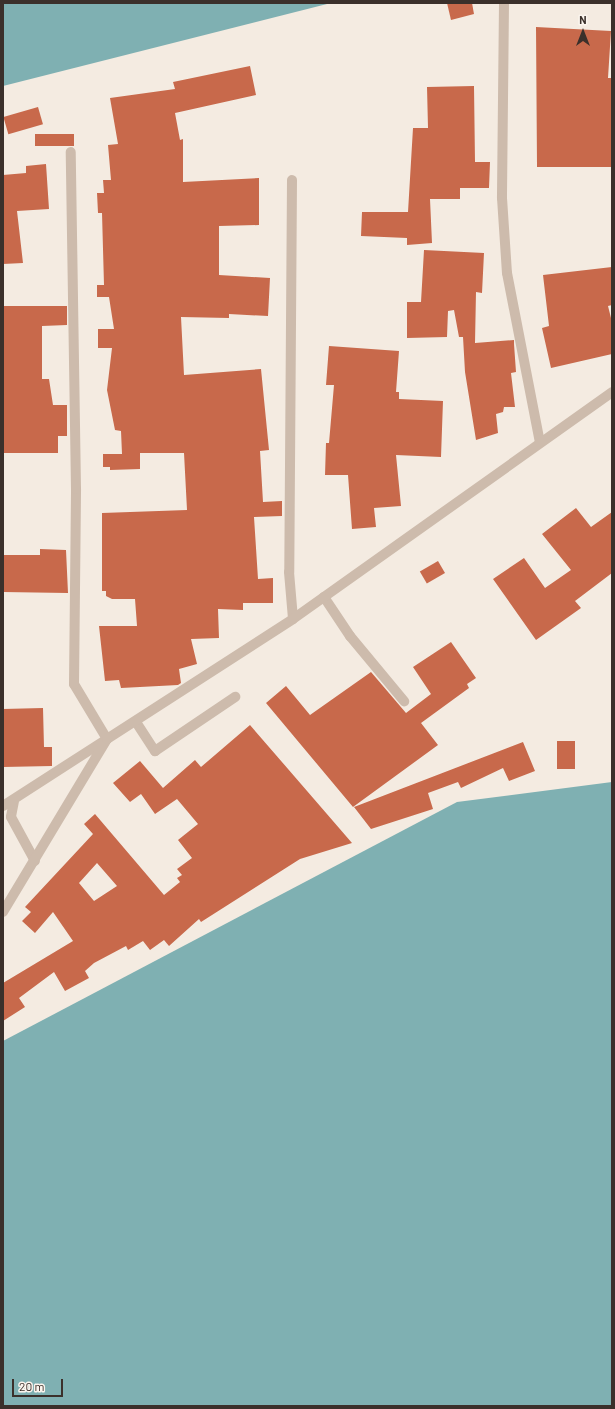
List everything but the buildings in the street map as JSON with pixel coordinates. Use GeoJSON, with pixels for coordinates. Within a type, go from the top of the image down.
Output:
{"type":"FeatureCollection","features":[{"type":"Feature","properties":{"kind":"street"},"geometry":{"type":"LineString","coordinates":[[504,3],[502,198],[507,272],[540,442]]}},
{"type":"Feature","properties":{"kind":"street"},"geometry":{"type":"LineString","coordinates":[[71,152],[76,489],[74,684],[107,739]]}},
{"type":"Feature","properties":{"kind":"street"},"geometry":{"type":"LineString","coordinates":[[292,180],[289,572],[293,619]]}},
{"type":"Feature","properties":{"kind":"street"},"geometry":{"type":"LineString","coordinates":[[3,806],[14,801],[293,619],[612,392]]}},
{"type":"Feature","properties":{"kind":"street"},"geometry":{"type":"LineString","coordinates":[[324,597],[350,636],[404,701]]}},
{"type":"Feature","properties":{"kind":"street"},"geometry":{"type":"LineString","coordinates":[[136,722],[155,751],[235,697]]}},
{"type":"Feature","properties":{"kind":"street"},"geometry":{"type":"LineString","coordinates":[[3,912],[107,739]]}},
{"type":"Feature","properties":{"kind":"street"},"geometry":{"type":"LineString","coordinates":[[14,801],[11,817],[35,861]]}},
{"type":"Feature","properties":{"kind":"water"},"geometry":{"type":"Polygon","coordinates":[[[3,3],[331,3],[3,86],[3,3]]]}},
{"type":"Feature","properties":{"kind":"water"},"geometry":{"type":"Polygon","coordinates":[[[612,782],[612,1406],[3,1406],[3,1041],[457,802],[612,782]]]}}]}
